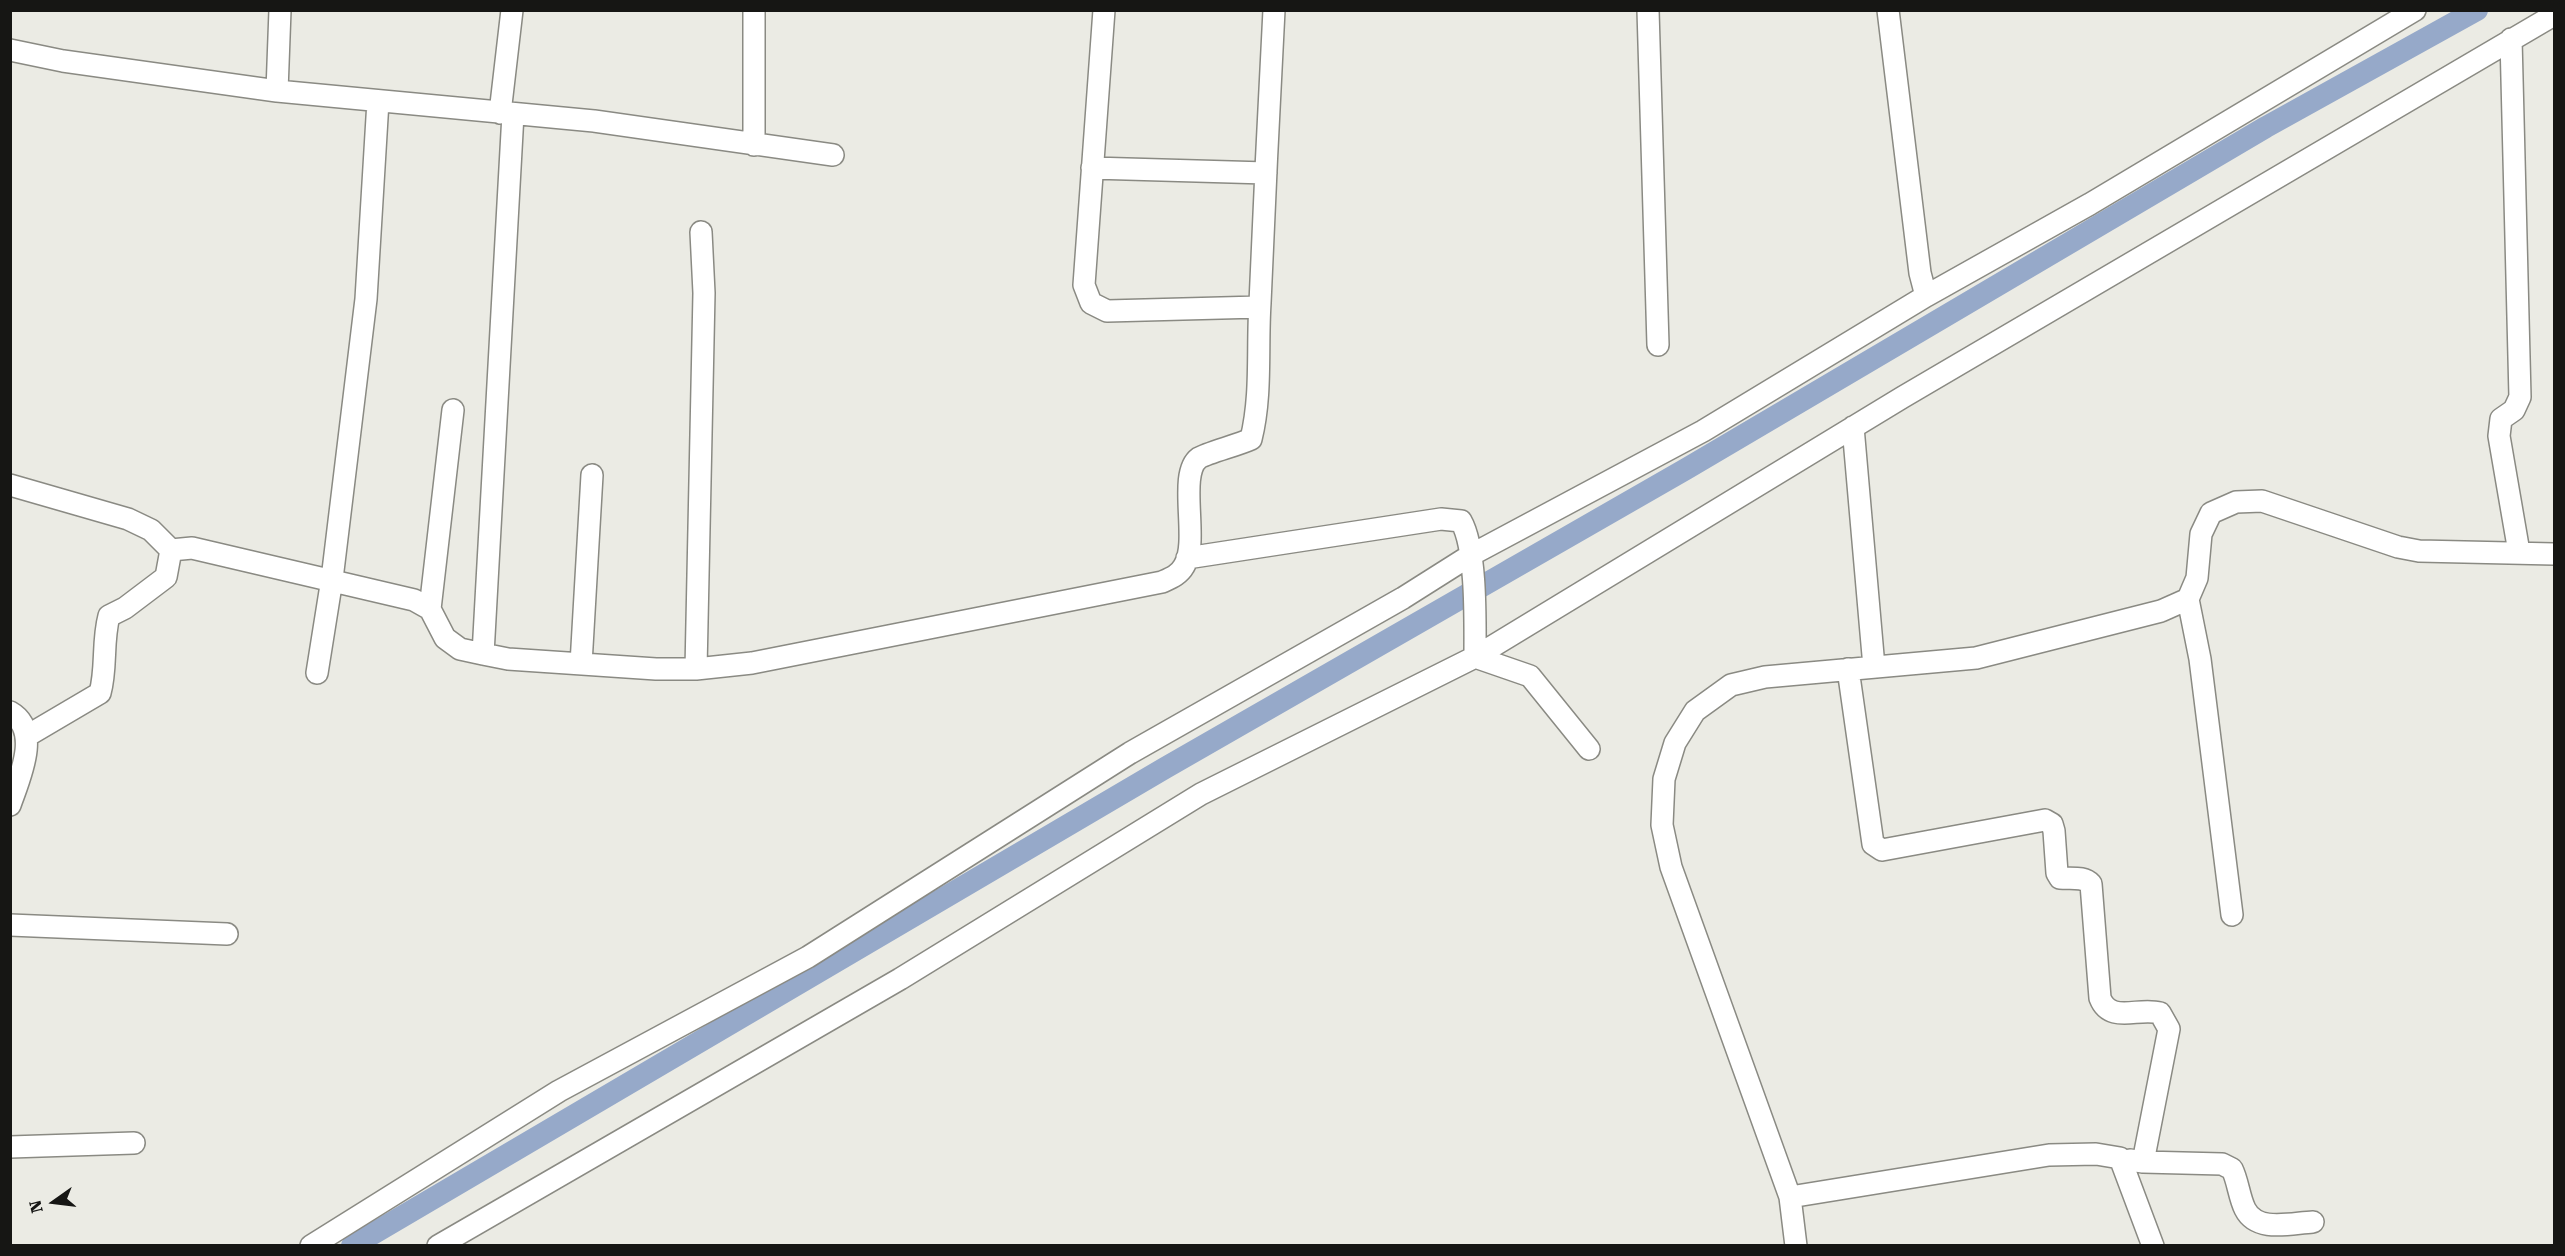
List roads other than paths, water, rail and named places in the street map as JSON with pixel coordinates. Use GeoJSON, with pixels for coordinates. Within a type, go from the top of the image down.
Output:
{"type":"FeatureCollection","features":[{"type":"Feature","properties":{"kind":"street"},"geometry":{"type":"LineString","coordinates":[[277,91],[280,10]]}},
{"type":"Feature","properties":{"kind":"street"},"geometry":{"type":"LineString","coordinates":[[483,654],[512,10]]}},
{"type":"Feature","properties":{"kind":"street"},"geometry":{"type":"LineString","coordinates":[[754,10],[754,145]]}},
{"type":"Feature","properties":{"kind":"street"},"geometry":{"type":"LineString","coordinates":[[1104,10],[1083,285],[1091,303],[1107,311],[1259,307]]}},
{"type":"Feature","properties":{"kind":"street"},"geometry":{"type":"LineString","coordinates":[[171,550],[192,548],[414,600],[430,609],[445,638],[460,649],[508,659],[696,669],[752,663],[1162,582],[1176,576],[1185,565],[1190,548],[1191,471],[1198,459],[1251,439],[1258,405],[1259,307],[1274,10]]}},
{"type":"Feature","properties":{"kind":"street"},"geometry":{"type":"LineString","coordinates":[[1648,10],[1658,345]]}},
{"type":"Feature","properties":{"kind":"street"},"geometry":{"type":"LineString","coordinates":[[1887,10],[1920,273],[1926,296]]}},
{"type":"Feature","properties":{"kind":"street"},"geometry":{"type":"LineString","coordinates":[[311,1245],[559,1091],[808,957],[1130,753],[1403,598],[1471,555],[1703,431],[1926,296],[2090,204],[2415,10]]}},
{"type":"Feature","properties":{"kind":"street"},"geometry":{"type":"LineString","coordinates":[[438,1245],[900,979],[1201,794],[1475,648],[2554,15]]}},
{"type":"Feature","properties":{"kind":"street"},"geometry":{"type":"LineString","coordinates":[[2511,39],[2520,397],[2514,410],[2501,419],[2499,436],[2519,552]]}},
{"type":"Feature","properties":{"kind":"street"},"geometry":{"type":"LineString","coordinates":[[10,50],[63,61],[277,91],[594,121],[833,155]]}},
{"type":"Feature","properties":{"kind":"street"},"geometry":{"type":"LineString","coordinates":[[317,673],[332,579],[366,299],[378,101]]}},
{"type":"Feature","properties":{"kind":"street"},"geometry":{"type":"LineString","coordinates":[[1092,168],[1266,173]]}},
{"type":"Feature","properties":{"kind":"street"},"geometry":{"type":"LineString","coordinates":[[696,669],[704,293],[701,232]]}},
{"type":"Feature","properties":{"kind":"street"},"geometry":{"type":"LineString","coordinates":[[430,609],[453,410]]}},
{"type":"Feature","properties":{"kind":"street"},"geometry":{"type":"LineString","coordinates":[[1853,428],[1874,667]]}},
{"type":"Feature","properties":{"kind":"street"},"geometry":{"type":"LineString","coordinates":[[581,664],[592,475]]}},
{"type":"Feature","properties":{"kind":"street"},"geometry":{"type":"LineString","coordinates":[[10,484],[128,519],[151,530],[171,550]]}},
{"type":"Feature","properties":{"kind":"street"},"geometry":{"type":"LineString","coordinates":[[2232,915],[2200,659],[2188,599],[2197,578],[2201,534],[2211,513],[2236,502],[2262,501],[2398,547],[2419,551],[2554,554]]}},
{"type":"Feature","properties":{"kind":"street"},"geometry":{"type":"LineString","coordinates":[[1187,558],[1441,519],[1461,521],[1471,555],[1475,648]]}},
{"type":"Feature","properties":{"kind":"street"},"geometry":{"type":"LineString","coordinates":[[27,736],[100,693],[105,675],[105,631],[109,616],[125,608],[166,577],[171,550]]}},
{"type":"Feature","properties":{"kind":"street"},"geometry":{"type":"LineString","coordinates":[[1796,1245],[1790,1197],[1671,867],[1662,825],[1664,778],[1675,743],[1695,711],[1731,685],[1765,677],[1976,658],[2161,610],[2188,599]]}},
{"type":"Feature","properties":{"kind":"street"},"geometry":{"type":"LineString","coordinates":[[1475,648],[1530,676],[1589,749]]}},
{"type":"Feature","properties":{"kind":"street"},"geometry":{"type":"LineString","coordinates":[[1848,669],[1873,844],[1882,850],[2045,820],[2052,825],[2054,831],[2057,873],[2060,878],[2079,878],[2088,880],[2091,884],[2100,998],[2103,1006],[2109,1012],[2116,1013],[2150,1010],[2160,1013],[2169,1029],[2143,1162]]}},
{"type":"Feature","properties":{"kind":"street"},"geometry":{"type":"LineString","coordinates":[[10,712],[18,716],[27,736],[24,763],[10,805]]}},
{"type":"Feature","properties":{"kind":"street"},"geometry":{"type":"LineString","coordinates":[[10,925],[227,934]]}},
{"type":"Feature","properties":{"kind":"street"},"geometry":{"type":"LineString","coordinates":[[10,1147],[134,1143]]}},
{"type":"Feature","properties":{"kind":"street"},"geometry":{"type":"LineString","coordinates":[[1790,1197],[2049,1155],[2096,1154],[2143,1162],[2222,1164],[2232,1169],[2244,1208],[2252,1219],[2260,1224],[2313,1222]]}},
{"type":"Feature","properties":{"kind":"street"},"geometry":{"type":"LineString","coordinates":[[2120,1158],[2153,1245]]}},
{"type":"Feature","properties":{"kind":"waterway"},"geometry":{"type":"LineString","coordinates":[[352,1246],[1165,768],[1686,469],[2266,127],[2477,10]]}}]}
